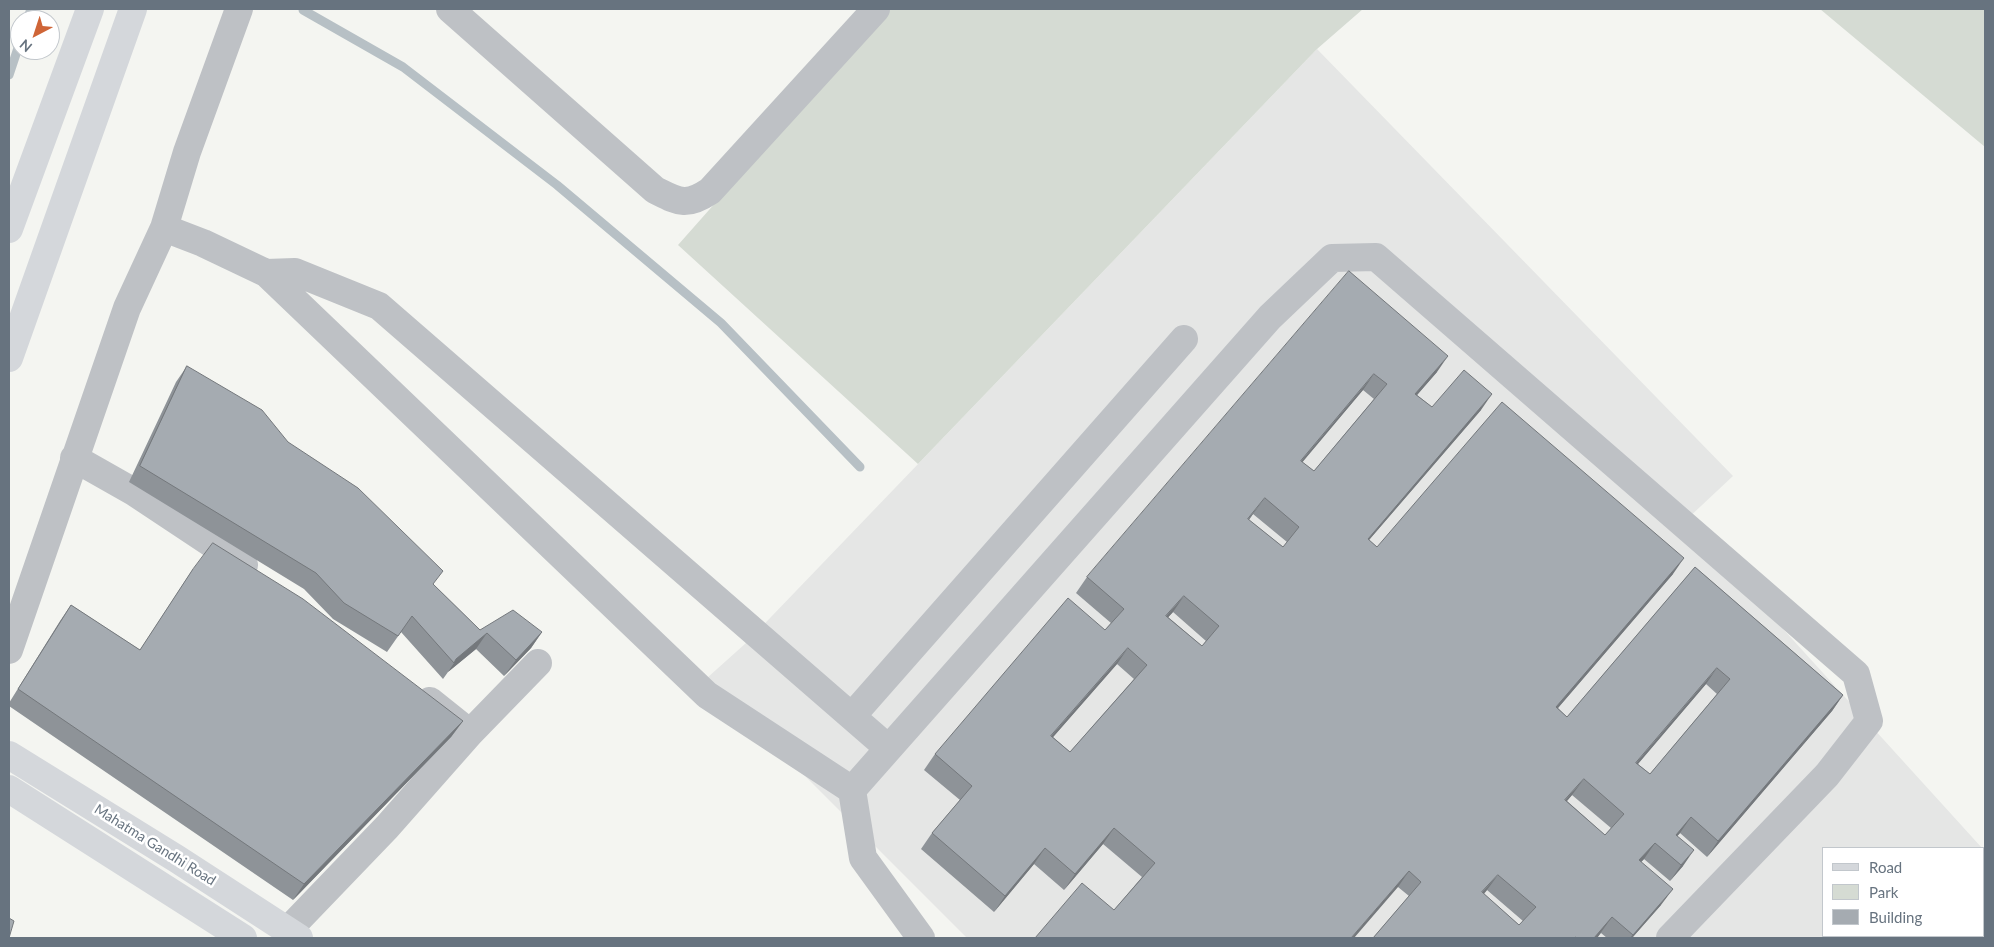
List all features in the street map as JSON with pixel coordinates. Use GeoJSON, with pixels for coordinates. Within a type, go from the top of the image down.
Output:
{"type":"FeatureCollection","features":[{"type":"Feature","properties":{"kind":"main road"},"geometry":{"type":"LineString","coordinates":[[9,229],[90,9]]}},
{"type":"Feature","properties":{"kind":"main road"},"geometry":{"type":"LineString","coordinates":[[9,358],[132,9]]}},
{"type":"Feature","properties":{"kind":"main road","name":"Mahatma Gandhi Road"},"geometry":{"type":"LineString","coordinates":[[9,755],[294,934]]}},
{"type":"Feature","properties":{"kind":"main road"},"geometry":{"type":"LineString","coordinates":[[9,789],[243,938]]}},
{"type":"Feature","properties":{"kind":"street"},"geometry":{"type":"LineString","coordinates":[[9,650],[127,308],[164,228],[186,152],[239,9]]}},
{"type":"Feature","properties":{"kind":"street"},"geometry":{"type":"LineString","coordinates":[[450,9],[655,190],[678,202],[696,200],[710,191],[876,9]]}},
{"type":"Feature","properties":{"kind":"street"},"geometry":{"type":"LineString","coordinates":[[164,228],[203,243],[266,273],[706,695],[852,790],[863,858],[922,938]]}},
{"type":"Feature","properties":{"kind":"street"},"geometry":{"type":"LineString","coordinates":[[852,790],[1270,317],[1332,258],[1376,257],[1856,674],[1869,721],[1827,775],[1670,938]]}},
{"type":"Feature","properties":{"kind":"street"},"geometry":{"type":"LineString","coordinates":[[266,273],[295,272],[378,306],[888,748]]}},
{"type":"Feature","properties":{"kind":"street"},"geometry":{"type":"LineString","coordinates":[[852,716],[1184,339]]}},
{"type":"Feature","properties":{"kind":"street"},"geometry":{"type":"LineString","coordinates":[[74,458],[134,492],[267,580]]}},
{"type":"Feature","properties":{"kind":"street"},"geometry":{"type":"LineString","coordinates":[[294,934],[470,733],[538,663]]}},
{"type":"Feature","properties":{"kind":"street"},"geometry":{"type":"LineString","coordinates":[[411,685],[470,733]]}},
{"type":"Feature","properties":{"kind":"shaded area"},"geometry":{"type":"Polygon","coordinates":[[[1317,49],[1733,476],[1685,521],[1981,847],[1822,847],[1822,937],[1936,937],[1934,938],[967,938],[707,678],[746,643],[1317,49]]]}},
{"type":"Feature","properties":{"kind":"shaded area"},"geometry":{"type":"Polygon","coordinates":[[[1984,850],[1985,852],[1984,899],[1984,850]]]}},
{"type":"Feature","properties":{"kind":"green space"},"geometry":{"type":"Polygon","coordinates":[[[887,9],[1363,9],[1317,49],[918,464],[678,245],[887,9]]]}},
{"type":"Feature","properties":{"kind":"green space"},"geometry":{"type":"Polygon","coordinates":[[[1820,9],[1985,9],[1985,147],[1820,9]]]}},
{"type":"Feature","properties":{"kind":"building"},"geometry":{"type":"Polygon","coordinates":[[[1349,271],[1448,356],[1415,394],[1432,407],[1464,370],[1492,394],[1368,539],[1377,547],[1502,402],[1684,558],[1556,707],[1567,717],[1695,567],[1843,695],[1718,841],[1691,817],[1676,835],[1694,850],[1681,865],[1655,843],[1639,860],[1673,889],[1633,935],[1612,917],[1594,938],[1373,938],[1421,882],[1409,871],[1351,938],[1035,938],[1082,883],[1114,910],[1155,863],[1114,828],[1075,874],[1045,848],[1005,896],[932,833],[972,786],[935,754],[1068,598],[1105,630],[1124,609],[1087,577],[1349,271]],[[1374,374],[1301,461],[1314,471],[1387,384],[1374,374]],[[1265,498],[1248,519],[1283,547],[1299,527],[1265,498]],[[1184,596],[1166,616],[1202,646],[1219,626],[1184,596]],[[1128,648],[1051,736],[1070,752],[1147,665],[1128,648]],[[1717,668],[1636,763],[1650,774],[1730,679],[1717,668]],[[1584,779],[1565,800],[1605,835],[1624,814],[1584,779]],[[1498,875],[1482,892],[1519,925],[1536,907],[1498,875]]]}},
{"type":"Feature","properties":{"kind":"building"},"geometry":{"type":"Polygon","coordinates":[[[187,366],[262,410],[288,442],[358,488],[443,571],[433,584],[480,630],[513,610],[542,632],[516,660],[487,633],[456,659],[454,663],[412,616],[398,636],[344,603],[316,573],[140,466],[187,366]]]}},
{"type":"Feature","properties":{"kind":"building"},"geometry":{"type":"Polygon","coordinates":[[[213,543],[303,599],[463,721],[304,884],[18,689],[71,605],[140,650],[193,569],[213,543]]]}},
{"type":"Feature","properties":{"kind":"building"},"geometry":{"type":"Polygon","coordinates":[[[9,918],[14,921],[9,938],[9,918]]]}},
{"type":"Feature","properties":{"kind":"building"},"geometry":{"type":"Polygon","coordinates":[[[1969,937],[1970,938],[1952,938],[1969,937]]]}},
{"type":"Feature","properties":{"kind":"waterway"},"geometry":{"type":"LineString","coordinates":[[303,10],[403,67],[557,185],[721,323],[860,467]]}},
{"type":"Feature","properties":{"kind":"waterway"},"geometry":{"type":"LineString","coordinates":[[9,75],[14,60]]}}]}
